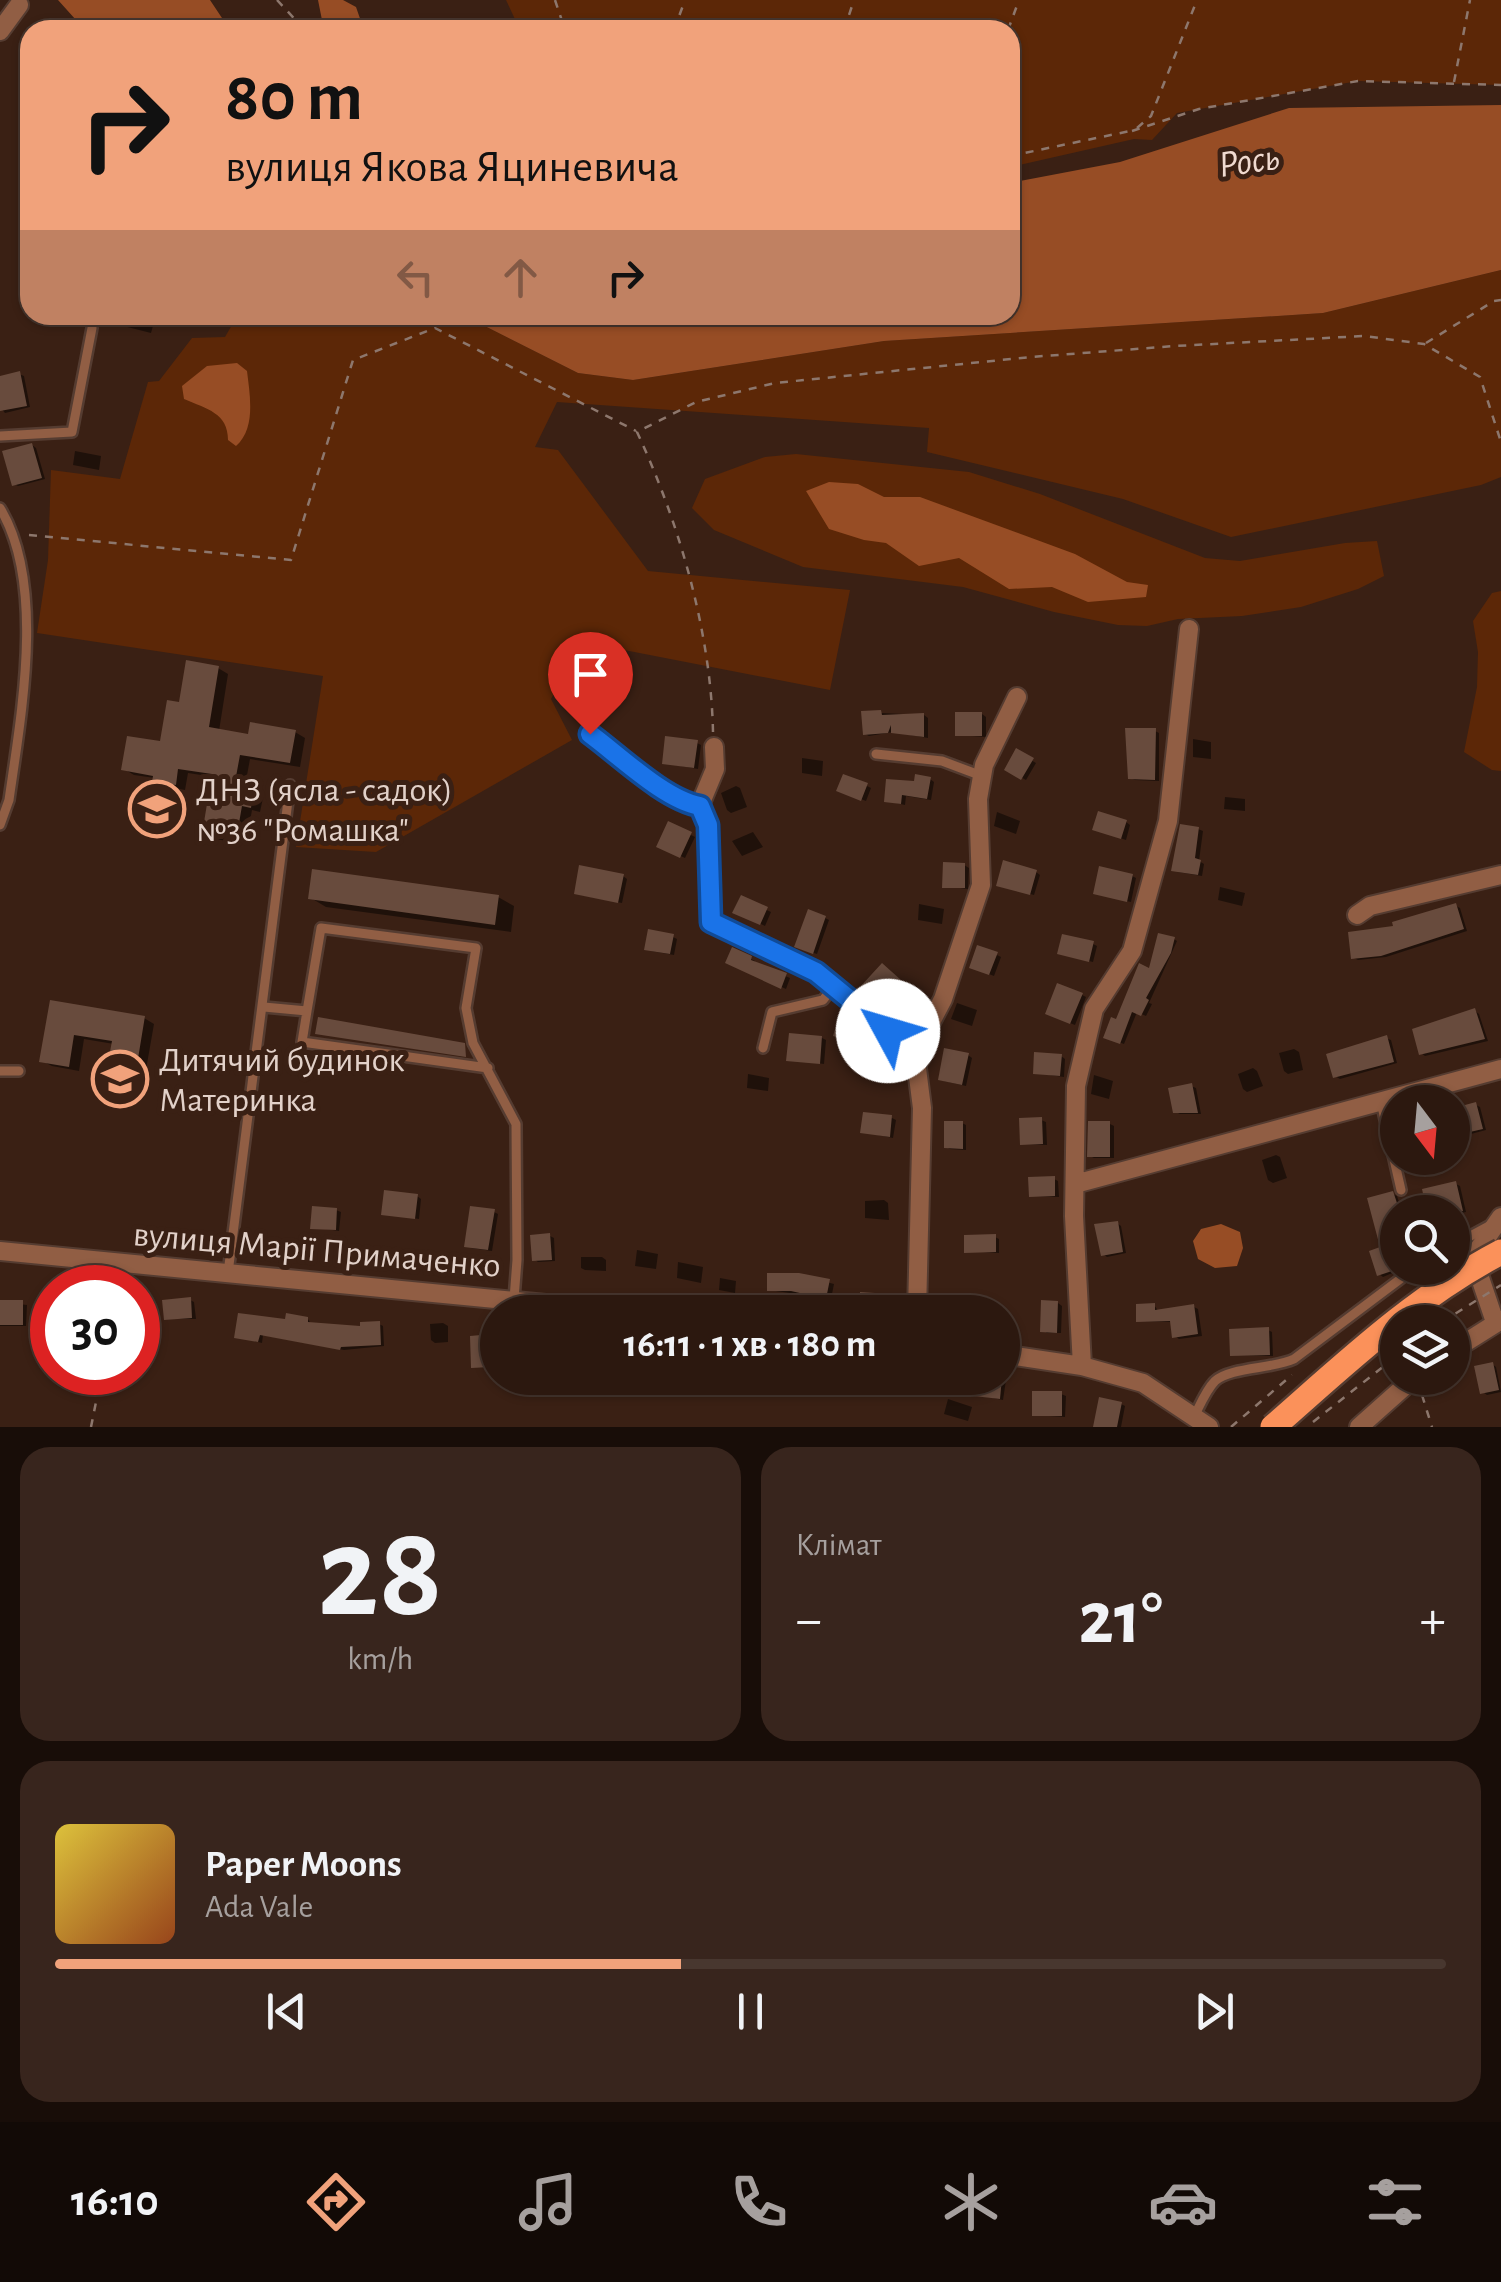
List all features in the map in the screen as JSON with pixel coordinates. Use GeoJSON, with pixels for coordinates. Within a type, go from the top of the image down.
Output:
{"type":"FeatureCollection","features":[{"type":"Feature","properties":{"kind":"main road"},"geometry":{"type":"LineString","coordinates":[[1272,1427],[1392,1323],[1501,1252]]}},
{"type":"Feature","properties":{"kind":"street"},"geometry":{"type":"LineString","coordinates":[[0,31],[20,5]]}},
{"type":"Feature","properties":{"kind":"street"},"geometry":{"type":"LineString","coordinates":[[1082,1366],[1074,1216],[1076,1086],[1094,1009],[1132,951],[1168,821],[1189,628]]}},
{"type":"Feature","properties":{"kind":"street"},"geometry":{"type":"LineString","coordinates":[[917,1295],[922,1108],[916,1053],[943,1000],[981,885],[978,798],[984,765],[1017,698]]}},
{"type":"Feature","properties":{"kind":"street"},"geometry":{"type":"LineString","coordinates":[[714,747],[715,769],[700,806],[708,825],[711,922],[816,972],[916,1053]]}},
{"type":"Feature","properties":{"kind":"street"},"geometry":{"type":"LineString","coordinates":[[1357,914],[1370,906],[1501,875]]}},
{"type":"Feature","properties":{"kind":"street"},"geometry":{"type":"LineString","coordinates":[[1439,1085],[1501,1069]]}},
{"type":"Feature","properties":{"kind":"street"},"geometry":{"type":"LineString","coordinates":[[1075,1184],[1380,1100]]}},
{"type":"Feature","properties":{"kind":"street"},"geometry":{"type":"LineString","coordinates":[[1470,1339],[1498,1321],[1473,1257],[1498,1220]]}},
{"type":"Feature","properties":{"kind":"street","name":"вулиця Марії Примаченко"},"geometry":{"type":"LineString","coordinates":[[0,1250],[480,1297]]}},
{"type":"Feature","properties":{"kind":"street"},"geometry":{"type":"LineString","coordinates":[[1020,1357],[1082,1366],[1143,1383],[1202,1422]]}},
{"type":"Feature","properties":{"kind":"street"},"geometry":{"type":"LineString","coordinates":[[1359,1427],[1405,1395]]}},
{"type":"Feature","properties":{"kind":"lane"},"geometry":{"type":"LineString","coordinates":[[0,436],[72,432],[92,328]]}},
{"type":"Feature","properties":{"kind":"lane"},"geometry":{"type":"LineString","coordinates":[[0,508],[13,533],[27,635],[9,800],[0,825]]}},
{"type":"Feature","properties":{"kind":"lane"},"geometry":{"type":"LineString","coordinates":[[590,734],[661,788],[687,804],[700,806]]}},
{"type":"Feature","properties":{"kind":"lane"},"geometry":{"type":"LineString","coordinates":[[876,754],[942,761],[982,776]]}},
{"type":"Feature","properties":{"kind":"lane"},"geometry":{"type":"LineString","coordinates":[[228,1275],[290,785]]}},
{"type":"Feature","properties":{"kind":"lane"},"geometry":{"type":"LineString","coordinates":[[488,1068],[302,1042],[321,928],[476,948],[466,1008],[473,1043],[488,1068],[516,1124],[518,1243],[514,1295]]}},
{"type":"Feature","properties":{"kind":"lane"},"geometry":{"type":"LineString","coordinates":[[762,1048],[772,1012],[822,1000],[834,986]]}},
{"type":"Feature","properties":{"kind":"lane"},"geometry":{"type":"LineString","coordinates":[[264,1007],[307,1011]]}},
{"type":"Feature","properties":{"kind":"lane"},"geometry":{"type":"LineString","coordinates":[[0,1071],[19,1071]]}},
{"type":"Feature","properties":{"kind":"lane"},"geometry":{"type":"LineString","coordinates":[[1398,1175],[1401,1190]]}},
{"type":"Feature","properties":{"kind":"lane"},"geometry":{"type":"LineString","coordinates":[[1470,1236],[1498,1220]]}},
{"type":"Feature","properties":{"kind":"lane"},"geometry":{"type":"LineString","coordinates":[[1202,1422],[1216,1378],[1294,1359],[1392,1285]]}},
{"type":"Feature","properties":{"kind":"path"},"geometry":{"type":"LineString","coordinates":[[277,0],[296,20]]}},
{"type":"Feature","properties":{"kind":"path"},"geometry":{"type":"LineString","coordinates":[[1132,131],[1151,116],[1197,0]]}},
{"type":"Feature","properties":{"kind":"path"},"geometry":{"type":"LineString","coordinates":[[1454,84],[1470,0]]}},
{"type":"Feature","properties":{"kind":"path"},"geometry":{"type":"LineString","coordinates":[[1020,154],[1132,131],[1199,109],[1358,81],[1501,84]]}},
{"type":"Feature","properties":{"kind":"path"},"geometry":{"type":"LineString","coordinates":[[1424,344],[1494,300],[1501,300]]}},
{"type":"Feature","properties":{"kind":"path"},"geometry":{"type":"LineString","coordinates":[[13,533],[291,560],[352,360],[435,328],[637,432],[675,526],[693,595],[713,695],[714,747]]}},
{"type":"Feature","properties":{"kind":"path"},"geometry":{"type":"LineString","coordinates":[[637,432],[696,402],[775,383],[1031,357],[1364,336],[1424,344],[1480,377],[1501,442]]}},
{"type":"Feature","properties":{"kind":"path"},"geometry":{"type":"LineString","coordinates":[[1469,1305],[1501,1285]]}},
{"type":"Feature","properties":{"kind":"path"},"geometry":{"type":"LineString","coordinates":[[1307,1427],[1380,1368]]}},
{"type":"Feature","properties":{"kind":"path"},"geometry":{"type":"LineString","coordinates":[[92,1427],[98,1395]]}},
{"type":"Feature","properties":{"kind":"path"},"geometry":{"type":"LineString","coordinates":[[1421,1395],[1432,1427]]}},
{"type":"Feature","properties":{"kind":"shaded area"},"geometry":{"type":"Polygon","coordinates":[[[506,0],[1501,0],[1501,85],[1358,81],[1177,113],[1152,140],[1134,139],[1020,165],[1020,20],[515,20],[506,0]]]}},
{"type":"Feature","properties":{"kind":"shaded area"},"geometry":{"type":"Polygon","coordinates":[[[1501,270],[1501,477],[1481,485],[1231,537],[1123,499],[927,452],[929,428],[557,402],[535,447],[558,450],[648,571],[850,590],[830,690],[583,642],[551,699],[572,740],[376,852],[296,847],[323,676],[37,633],[48,560],[51,470],[120,479],[148,382],[159,381],[192,338],[225,337],[232,325],[483,325],[578,373],[633,380],[884,341],[1323,313],[1501,270]]]}},
{"type":"Feature","properties":{"kind":"shaded area"},"geometry":{"type":"Polygon","coordinates":[[[796,454],[969,472],[1040,494],[1205,558],[1240,561],[1377,541],[1384,576],[1358,589],[1301,607],[1242,616],[1178,619],[1147,626],[1118,625],[963,587],[803,567],[714,530],[692,508],[705,479],[765,457],[796,454]]]}},
{"type":"Feature","properties":{"kind":"shaded area"},"geometry":{"type":"Polygon","coordinates":[[[1501,591],[1501,771],[1492,770],[1464,752],[1477,687],[1478,652],[1473,621],[1492,593],[1501,591]]]}},
{"type":"Feature","properties":{"kind":"water"},"geometry":{"type":"Polygon","coordinates":[[[58,0],[210,0],[223,20],[76,20],[58,0]]]}},
{"type":"Feature","properties":{"kind":"water"},"geometry":{"type":"Polygon","coordinates":[[[318,0],[343,0],[356,7],[361,20],[322,20],[318,0]]]}},
{"type":"Feature","properties":{"kind":"water","name":"Рось"},"geometry":{"type":"Polygon","coordinates":[[[1501,105],[1501,270],[1323,313],[884,341],[633,380],[578,373],[483,325],[1020,325],[1020,181],[1120,162],[1289,108],[1501,105]]]}},
{"type":"Feature","properties":{"kind":"water"},"geometry":{"type":"Polygon","coordinates":[[[237,363],[247,371],[250,411],[247,430],[236,446],[228,440],[220,418],[184,399],[182,386],[207,366],[237,363]]]}},
{"type":"Feature","properties":{"kind":"water"},"geometry":{"type":"Polygon","coordinates":[[[829,482],[858,484],[884,497],[920,497],[1075,554],[1127,582],[1148,585],[1146,597],[1088,602],[1052,587],[1009,589],[959,558],[919,566],[886,543],[829,529],[806,491],[829,482]]]}},
{"type":"Feature","properties":{"kind":"water"},"geometry":{"type":"Polygon","coordinates":[[[1221,1224],[1240,1232],[1243,1248],[1237,1266],[1215,1268],[1198,1259],[1193,1241],[1201,1229],[1221,1224]]]}},
{"type":"Feature","properties":{"kind":"building"},"geometry":{"type":"Polygon","coordinates":[[[20,371],[27,406],[0,411],[0,376],[20,371]]]}},
{"type":"Feature","properties":{"kind":"building"},"geometry":{"type":"Polygon","coordinates":[[[32,443],[42,478],[12,486],[2,451],[32,443]]]}},
{"type":"Feature","properties":{"kind":"building"},"geometry":{"type":"Polygon","coordinates":[[[186,660],[219,666],[209,727],[248,734],[250,722],[296,730],[290,763],[240,755],[235,782],[254,785],[251,808],[242,806],[236,840],[202,834],[212,774],[178,769],[176,785],[152,782],[153,776],[121,770],[127,736],[160,741],[167,700],[179,702],[186,660]]]}},
{"type":"Feature","properties":{"kind":"building"},"geometry":{"type":"Polygon","coordinates":[[[881,710],[882,715],[924,713],[924,737],[891,733],[891,725],[888,733],[863,735],[861,711],[881,710]]]}},
{"type":"Feature","properties":{"kind":"building"},"geometry":{"type":"Polygon","coordinates":[[[955,712],[982,712],[982,736],[955,736],[955,712]]]}},
{"type":"Feature","properties":{"kind":"building"},"geometry":{"type":"Polygon","coordinates":[[[1125,728],[1156,728],[1155,780],[1128,779],[1125,728]]]}},
{"type":"Feature","properties":{"kind":"building"},"geometry":{"type":"Polygon","coordinates":[[[665,736],[698,740],[694,768],[662,764],[665,736]]]}},
{"type":"Feature","properties":{"kind":"building"},"geometry":{"type":"Polygon","coordinates":[[[1016,748],[1034,758],[1021,780],[1004,770],[1016,748]]]}},
{"type":"Feature","properties":{"kind":"building"},"geometry":{"type":"Polygon","coordinates":[[[843,774],[868,783],[861,801],[836,791],[843,774]]]}},
{"type":"Feature","properties":{"kind":"building"},"geometry":{"type":"Polygon","coordinates":[[[915,774],[931,777],[927,799],[902,795],[901,804],[884,802],[886,779],[914,781],[915,774]]]}},
{"type":"Feature","properties":{"kind":"building"},"geometry":{"type":"Polygon","coordinates":[[[1098,811],[1127,820],[1121,839],[1092,830],[1098,811]]]}},
{"type":"Feature","properties":{"kind":"building"},"geometry":{"type":"Polygon","coordinates":[[[668,821],[692,832],[680,858],[656,847],[668,821]]]}},
{"type":"Feature","properties":{"kind":"building"},"geometry":{"type":"Polygon","coordinates":[[[1180,824],[1199,827],[1195,858],[1201,860],[1198,875],[1171,871],[1180,824]]]}},
{"type":"Feature","properties":{"kind":"building"},"geometry":{"type":"Polygon","coordinates":[[[1003,860],[1037,870],[1030,895],[996,886],[1003,860]]]}},
{"type":"Feature","properties":{"kind":"building"},"geometry":{"type":"Polygon","coordinates":[[[943,862],[965,863],[965,888],[942,888],[943,862]]]}},
{"type":"Feature","properties":{"kind":"building"},"geometry":{"type":"Polygon","coordinates":[[[579,865],[624,874],[618,903],[574,894],[579,865]]]}},
{"type":"Feature","properties":{"kind":"building"},"geometry":{"type":"Polygon","coordinates":[[[1099,866],[1133,874],[1127,902],[1093,894],[1099,866]]]}},
{"type":"Feature","properties":{"kind":"building"},"geometry":{"type":"Polygon","coordinates":[[[312,869],[499,895],[495,925],[308,899],[312,869]]]}},
{"type":"Feature","properties":{"kind":"building"},"geometry":{"type":"Polygon","coordinates":[[[741,895],[768,907],[760,925],[732,913],[741,895]]]}},
{"type":"Feature","properties":{"kind":"building"},"geometry":{"type":"Polygon","coordinates":[[[1456,903],[1464,929],[1381,956],[1351,959],[1348,932],[1393,926],[1392,922],[1456,903]]]}},
{"type":"Feature","properties":{"kind":"building"},"geometry":{"type":"Polygon","coordinates":[[[808,909],[826,916],[813,954],[794,947],[808,909]]]}},
{"type":"Feature","properties":{"kind":"building"},"geometry":{"type":"Polygon","coordinates":[[[648,929],[674,934],[670,954],[644,950],[648,929]]]}},
{"type":"Feature","properties":{"kind":"building"},"geometry":{"type":"Polygon","coordinates":[[[1158,933],[1175,937],[1141,1016],[1132,1012],[1120,1044],[1103,1038],[1111,1017],[1116,1019],[1139,963],[1149,968],[1158,933]]]}},
{"type":"Feature","properties":{"kind":"building"},"geometry":{"type":"Polygon","coordinates":[[[1062,934],[1094,941],[1089,962],[1057,954],[1062,934]]]}},
{"type":"Feature","properties":{"kind":"building"},"geometry":{"type":"Polygon","coordinates":[[[977,945],[998,952],[989,975],[969,968],[977,945]]]}},
{"type":"Feature","properties":{"kind":"building"},"geometry":{"type":"Polygon","coordinates":[[[732,947],[752,956],[751,960],[787,973],[781,989],[725,963],[732,947]]]}},
{"type":"Feature","properties":{"kind":"building"},"geometry":{"type":"Polygon","coordinates":[[[882,963],[921,998],[899,1022],[860,987],[882,963]]]}},
{"type":"Feature","properties":{"kind":"building"},"geometry":{"type":"Polygon","coordinates":[[[1057,983],[1083,993],[1070,1024],[1045,1014],[1057,983]]]}},
{"type":"Feature","properties":{"kind":"building"},"geometry":{"type":"Polygon","coordinates":[[[50,1000],[145,1016],[135,1077],[106,1073],[112,1041],[74,1035],[69,1067],[39,1062],[50,1000]]]}},
{"type":"Feature","properties":{"kind":"building"},"geometry":{"type":"Polygon","coordinates":[[[1475,1008],[1485,1039],[1419,1055],[1412,1029],[1475,1008]]]}},
{"type":"Feature","properties":{"kind":"building"},"geometry":{"type":"Polygon","coordinates":[[[839,1016],[866,1029],[861,1045],[833,1036],[839,1016]]]}},
{"type":"Feature","properties":{"kind":"building"},"geometry":{"type":"Polygon","coordinates":[[[318,1017],[465,1043],[466,1057],[315,1034],[318,1017]]]}},
{"type":"Feature","properties":{"kind":"building"},"geometry":{"type":"Polygon","coordinates":[[[789,1033],[822,1036],[820,1064],[786,1061],[789,1033]]]}},
{"type":"Feature","properties":{"kind":"building"},"geometry":{"type":"Polygon","coordinates":[[[1387,1035],[1394,1062],[1333,1078],[1326,1054],[1387,1035]]]}},
{"type":"Feature","properties":{"kind":"building"},"geometry":{"type":"Polygon","coordinates":[[[944,1048],[969,1053],[962,1085],[938,1080],[944,1048]]]}},
{"type":"Feature","properties":{"kind":"building"},"geometry":{"type":"Polygon","coordinates":[[[1034,1052],[1062,1054],[1060,1076],[1033,1074],[1034,1052]]]}},
{"type":"Feature","properties":{"kind":"building"},"geometry":{"type":"Polygon","coordinates":[[[1192,1083],[1198,1113],[1173,1113],[1168,1088],[1192,1083]]]}},
{"type":"Feature","properties":{"kind":"building"},"geometry":{"type":"Polygon","coordinates":[[[1476,1102],[1483,1129],[1470,1132],[1470,1104],[1476,1102]]]}},
{"type":"Feature","properties":{"kind":"building"},"geometry":{"type":"Polygon","coordinates":[[[863,1112],[892,1115],[890,1137],[860,1133],[863,1112]]]}},
{"type":"Feature","properties":{"kind":"building"},"geometry":{"type":"Polygon","coordinates":[[[1042,1117],[1043,1144],[1020,1145],[1019,1118],[1042,1117]]]}},
{"type":"Feature","properties":{"kind":"building"},"geometry":{"type":"Polygon","coordinates":[[[944,1121],[963,1121],[963,1149],[944,1148],[944,1121]]]}},
{"type":"Feature","properties":{"kind":"building"},"geometry":{"type":"Polygon","coordinates":[[[1088,1121],[1110,1121],[1110,1157],[1087,1157],[1088,1121]]]}},
{"type":"Feature","properties":{"kind":"building"},"geometry":{"type":"Polygon","coordinates":[[[1055,1176],[1055,1196],[1029,1197],[1028,1177],[1055,1176]]]}},
{"type":"Feature","properties":{"kind":"building"},"geometry":{"type":"Polygon","coordinates":[[[1456,1181],[1459,1195],[1423,1195],[1422,1189],[1456,1181]]]}},
{"type":"Feature","properties":{"kind":"building"},"geometry":{"type":"Polygon","coordinates":[[[384,1190],[418,1194],[415,1219],[381,1215],[384,1190]]]}},
{"type":"Feature","properties":{"kind":"building"},"geometry":{"type":"Polygon","coordinates":[[[1393,1191],[1394,1195],[1380,1195],[1380,1247],[1367,1198],[1393,1191]]]}},
{"type":"Feature","properties":{"kind":"building"},"geometry":{"type":"Polygon","coordinates":[[[312,1206],[337,1208],[336,1230],[310,1229],[312,1206]]]}},
{"type":"Feature","properties":{"kind":"building"},"geometry":{"type":"Polygon","coordinates":[[[470,1206],[495,1209],[488,1250],[464,1247],[470,1206]]]}},
{"type":"Feature","properties":{"kind":"building"},"geometry":{"type":"Polygon","coordinates":[[[1118,1221],[1123,1252],[1101,1256],[1094,1224],[1118,1221]]]}},
{"type":"Feature","properties":{"kind":"building"},"geometry":{"type":"Polygon","coordinates":[[[550,1233],[552,1260],[532,1261],[530,1235],[550,1233]]]}},
{"type":"Feature","properties":{"kind":"building"},"geometry":{"type":"Polygon","coordinates":[[[996,1234],[996,1252],[964,1253],[964,1235],[996,1234]]]}},
{"type":"Feature","properties":{"kind":"building"},"geometry":{"type":"Polygon","coordinates":[[[1380,1247],[1380,1275],[1377,1276],[1369,1251],[1380,1247]]]}},
{"type":"Feature","properties":{"kind":"building"},"geometry":{"type":"Polygon","coordinates":[[[767,1273],[799,1273],[830,1279],[827,1295],[767,1291],[767,1273]]]}},
{"type":"Feature","properties":{"kind":"building"},"geometry":{"type":"Polygon","coordinates":[[[191,1297],[192,1318],[164,1320],[162,1300],[191,1297]]]}},
{"type":"Feature","properties":{"kind":"building"},"geometry":{"type":"Polygon","coordinates":[[[0,1300],[23,1300],[23,1325],[0,1325],[0,1300]]]}},
{"type":"Feature","properties":{"kind":"building"},"geometry":{"type":"Polygon","coordinates":[[[1041,1300],[1058,1301],[1057,1333],[1040,1332],[1041,1300]]]}},
{"type":"Feature","properties":{"kind":"building"},"geometry":{"type":"Polygon","coordinates":[[[1155,1303],[1155,1310],[1194,1304],[1198,1334],[1172,1338],[1170,1321],[1136,1322],[1136,1304],[1155,1303]]]}},
{"type":"Feature","properties":{"kind":"building"},"geometry":{"type":"Polygon","coordinates":[[[238,1313],[285,1319],[286,1313],[308,1317],[308,1322],[360,1326],[360,1322],[380,1321],[381,1345],[340,1350],[260,1335],[258,1342],[234,1338],[238,1313]]]}},
{"type":"Feature","properties":{"kind":"building"},"geometry":{"type":"Polygon","coordinates":[[[1269,1327],[1270,1355],[1230,1356],[1229,1329],[1269,1327]]]}},
{"type":"Feature","properties":{"kind":"building"},"geometry":{"type":"Polygon","coordinates":[[[480,1335],[480,1368],[471,1368],[470,1336],[480,1335]]]}},
{"type":"Feature","properties":{"kind":"building"},"geometry":{"type":"Polygon","coordinates":[[[1493,1362],[1499,1390],[1480,1394],[1474,1366],[1493,1362]]]}},
{"type":"Feature","properties":{"kind":"building"},"geometry":{"type":"Polygon","coordinates":[[[1032,1391],[1062,1391],[1062,1416],[1032,1416],[1032,1391]]]}},
{"type":"Feature","properties":{"kind":"building"},"geometry":{"type":"Polygon","coordinates":[[[974,1395],[1000,1395],[1000,1399],[974,1395]]]}},
{"type":"Feature","properties":{"kind":"building"},"geometry":{"type":"Polygon","coordinates":[[[1099,1397],[1122,1402],[1117,1427],[1093,1427],[1099,1397]]]}},
{"type":"Feature","properties":{"kind":"place","name":"ДНЗ (ясла - садок) №36 \"Ромашка\""},"geometry":{"type":"Point","coordinates":[157,809]}},
{"type":"Feature","properties":{"kind":"place","name":"Дитячий будинок Материнка"},"geometry":{"type":"Point","coordinates":[120,1079]}},
{"type":"Feature","properties":{"kind":"route"},"geometry":{"type":"LineString","coordinates":[[590,734],[661,788],[687,804],[700,806],[708,825],[711,922],[816,972],[888,1031]]}}]}
